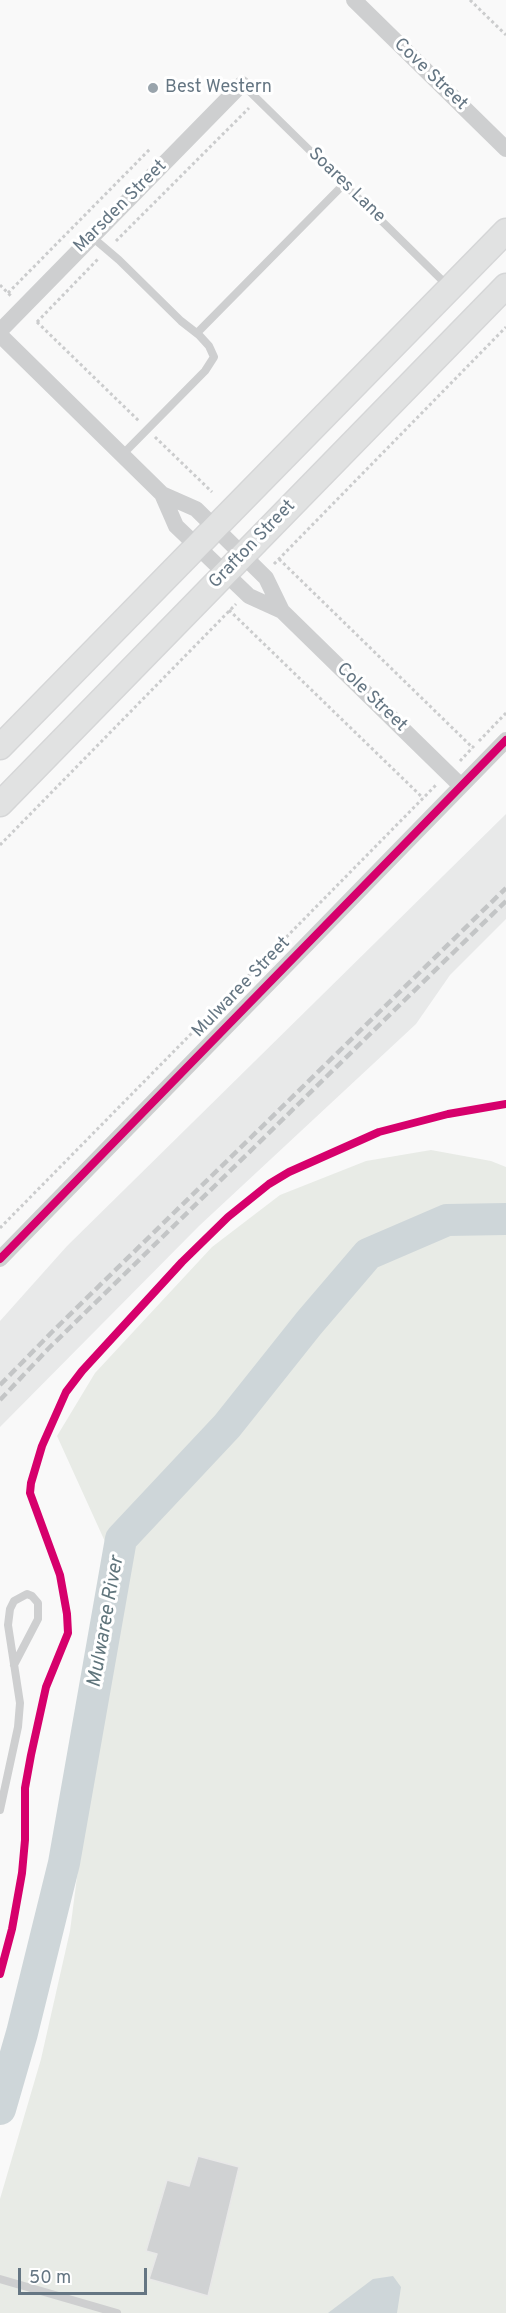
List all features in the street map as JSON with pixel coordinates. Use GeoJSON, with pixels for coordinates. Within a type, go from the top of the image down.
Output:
{"type":"FeatureCollection","features":[{"type":"Feature","properties":{"kind":"street","name":"Cove Street"},"geometry":{"type":"LineString","coordinates":[[354,0],[506,149]]}},
{"type":"Feature","properties":{"kind":"street","name":"Marsden Street"},"geometry":{"type":"LineString","coordinates":[[0,333],[242,84]]}},
{"type":"Feature","properties":{"kind":"street"},"geometry":{"type":"LineString","coordinates":[[0,747],[506,231]]}},
{"type":"Feature","properties":{"kind":"street","name":"Grafton Street"},"geometry":{"type":"LineString","coordinates":[[0,804],[506,286]]}},
{"type":"Feature","properties":{"kind":"street","name":"Cole Street"},"geometry":{"type":"LineString","coordinates":[[0,333],[162,494],[195,508],[243,555],[266,578],[282,611],[461,786]]}},
{"type":"Feature","properties":{"kind":"street","name":"Cole Street"},"geometry":{"type":"LineString","coordinates":[[162,494],[176,526],[249,596],[282,611]]}},
{"type":"Feature","properties":{"kind":"street","name":"Mulwaree Street"},"geometry":{"type":"LineString","coordinates":[[0,1259],[506,740]]}},
{"type":"Feature","properties":{"kind":"lane","name":"Soares Lane"},"geometry":{"type":"LineString","coordinates":[[242,84],[450,288]]}},
{"type":"Feature","properties":{"kind":"lane"},"geometry":{"type":"LineString","coordinates":[[197,333],[344,184]]}},
{"type":"Feature","properties":{"kind":"lane"},"geometry":{"type":"LineString","coordinates":[[92,237],[181,321],[197,333],[212,350],[214,360],[122,455]]}},
{"type":"Feature","properties":{"kind":"lane"},"geometry":{"type":"LineString","coordinates":[[0,1810],[18,1727],[20,1703],[14,1665],[8,1625],[10,1609],[14,1601],[27,1594],[38,1603],[38,1619],[14,1665]]}},
{"type":"Feature","properties":{"kind":"lane"},"geometry":{"type":"LineString","coordinates":[[0,2279],[117,2313]]}},
{"type":"Feature","properties":{"kind":"path"},"geometry":{"type":"LineString","coordinates":[[470,0],[506,35]]}},
{"type":"Feature","properties":{"kind":"path"},"geometry":{"type":"LineString","coordinates":[[37,322],[244,111],[259,100]]}},
{"type":"Feature","properties":{"kind":"path"},"geometry":{"type":"LineString","coordinates":[[8,293],[150,149]]}},
{"type":"Feature","properties":{"kind":"path"},"geometry":{"type":"LineString","coordinates":[[0,285],[212,492]]}},
{"type":"Feature","properties":{"kind":"path"},"geometry":{"type":"LineString","coordinates":[[279,559],[473,748]]}},
{"type":"Feature","properties":{"kind":"path"},"geometry":{"type":"LineString","coordinates":[[230,610],[423,798]]}},
{"type":"Feature","properties":{"kind":"path"},"geometry":{"type":"LineString","coordinates":[[0,1228],[506,713]]}},
{"type":"Feature","properties":{"kind":"shaded area"},"geometry":{"type":"Polygon","coordinates":[[[506,814],[506,919],[450,975],[416,1024],[199,1226],[0,1427],[0,1321],[67,1246],[506,814]]]}},
{"type":"Feature","properties":{"kind":"shaded area"},"geometry":{"type":"Polygon","coordinates":[[[431,1150],[491,1161],[506,1167],[506,2313],[0,2313],[0,2199],[41,2059],[70,1931],[91,1769],[122,1579],[57,1436],[95,1373],[212,1247],[280,1195],[366,1161],[431,1150]]]}},
{"type":"Feature","properties":{"kind":"shaded area"},"geometry":{"type":"Polygon","coordinates":[[[393,2276],[401,2287],[397,2313],[328,2313],[373,2279],[393,2276]]]}},
{"type":"Feature","properties":{"kind":"building"},"geometry":{"type":"Polygon","coordinates":[[[198,2156],[239,2167],[208,2296],[149,2279],[157,2254],[146,2251],[167,2180],[189,2186],[198,2156]]]}},
{"type":"Feature","properties":{"kind":"waterway","name":"Mulwaree River"},"geometry":{"type":"LineString","coordinates":[[0,2109],[22,2033],[64,1863],[121,1539],[227,1426],[309,1323],[368,1254],[447,1220],[506,1219]]}},
{"type":"Feature","properties":{"kind":"waterway","name":"Mulwaree River"},"geometry":{"type":"LineString","coordinates":[[0,2094],[4,2095]]}},
{"type":"Feature","properties":{"kind":"railway"},"geometry":{"type":"LineString","coordinates":[[0,1385],[506,888]]}},
{"type":"Feature","properties":{"kind":"railway"},"geometry":{"type":"LineString","coordinates":[[0,1400],[48,1349],[506,901]]}},
{"type":"Feature","properties":{"kind":"cycle path"},"geometry":{"type":"LineString","coordinates":[[0,1259],[506,740]]}},
{"type":"Feature","properties":{"kind":"cycle path"},"geometry":{"type":"LineString","coordinates":[[0,1974],[12,1929],[22,1873],[25,1840],[25,1788],[31,1755],[46,1687],[68,1633],[60,1575],[30,1493],[42,1446],[66,1392],[82,1371],[182,1262],[228,1217],[269,1184],[289,1172],[379,1132],[448,1114],[506,1104]]}},
{"type":"Feature","properties":{"kind":"place","name":"Best Western"},"geometry":{"type":"Point","coordinates":[153,88]}}]}
